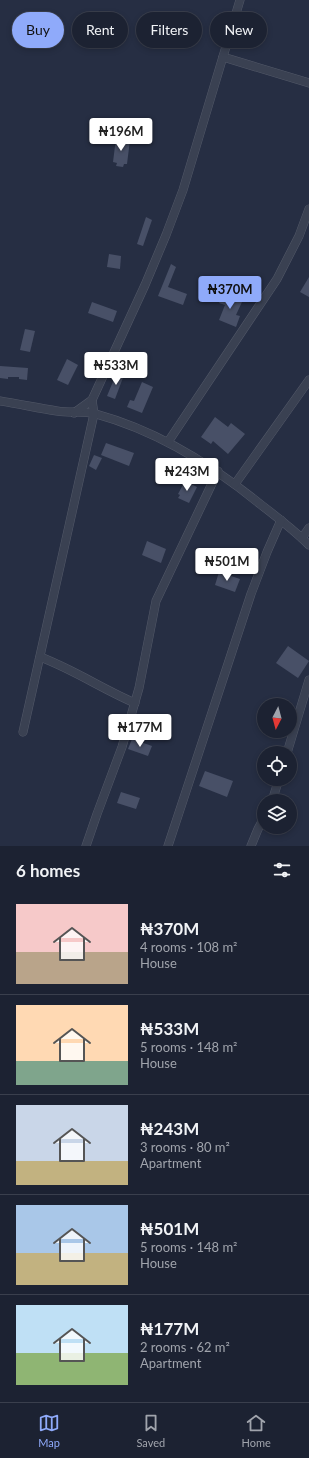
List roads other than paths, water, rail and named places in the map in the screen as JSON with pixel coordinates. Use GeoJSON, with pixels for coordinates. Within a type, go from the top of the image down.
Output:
{"type":"FeatureCollection","features":[{"type":"Feature","properties":{"kind":"street"},"geometry":{"type":"LineString","coordinates":[[74,413],[92,400],[145,285],[166,235],[183,190],[240,0]]}},
{"type":"Feature","properties":{"kind":"street"},"geometry":{"type":"LineString","coordinates":[[223,57],[309,83]]}},
{"type":"Feature","properties":{"kind":"street"},"geometry":{"type":"LineString","coordinates":[[168,442],[277,279],[299,236],[309,209]]}},
{"type":"Feature","properties":{"kind":"street"},"geometry":{"type":"LineString","coordinates":[[236,484],[309,380]]}},
{"type":"Feature","properties":{"kind":"street"},"geometry":{"type":"LineString","coordinates":[[23,732],[94,414],[92,400]]}},
{"type":"Feature","properties":{"kind":"street"},"geometry":{"type":"LineString","coordinates":[[0,401],[74,413],[94,414],[130,424],[186,451],[218,471],[281,520],[309,545]]}},
{"type":"Feature","properties":{"kind":"street"},"geometry":{"type":"LineString","coordinates":[[86,846],[122,747],[135,703],[156,601],[218,471]]}},
{"type":"Feature","properties":{"kind":"street"},"geometry":{"type":"LineString","coordinates":[[168,846],[249,602],[267,552],[281,520]]}},
{"type":"Feature","properties":{"kind":"street"},"geometry":{"type":"LineString","coordinates":[[302,538],[309,528]]}},
{"type":"Feature","properties":{"kind":"street"},"geometry":{"type":"LineString","coordinates":[[40,657],[60,664],[114,695],[135,703]]}},
{"type":"Feature","properties":{"kind":"street"},"geometry":{"type":"LineString","coordinates":[[289,746],[309,680]]}},
{"type":"Feature","properties":{"kind":"street"},"geometry":{"type":"LineString","coordinates":[[251,846],[257,831]]}}]}
